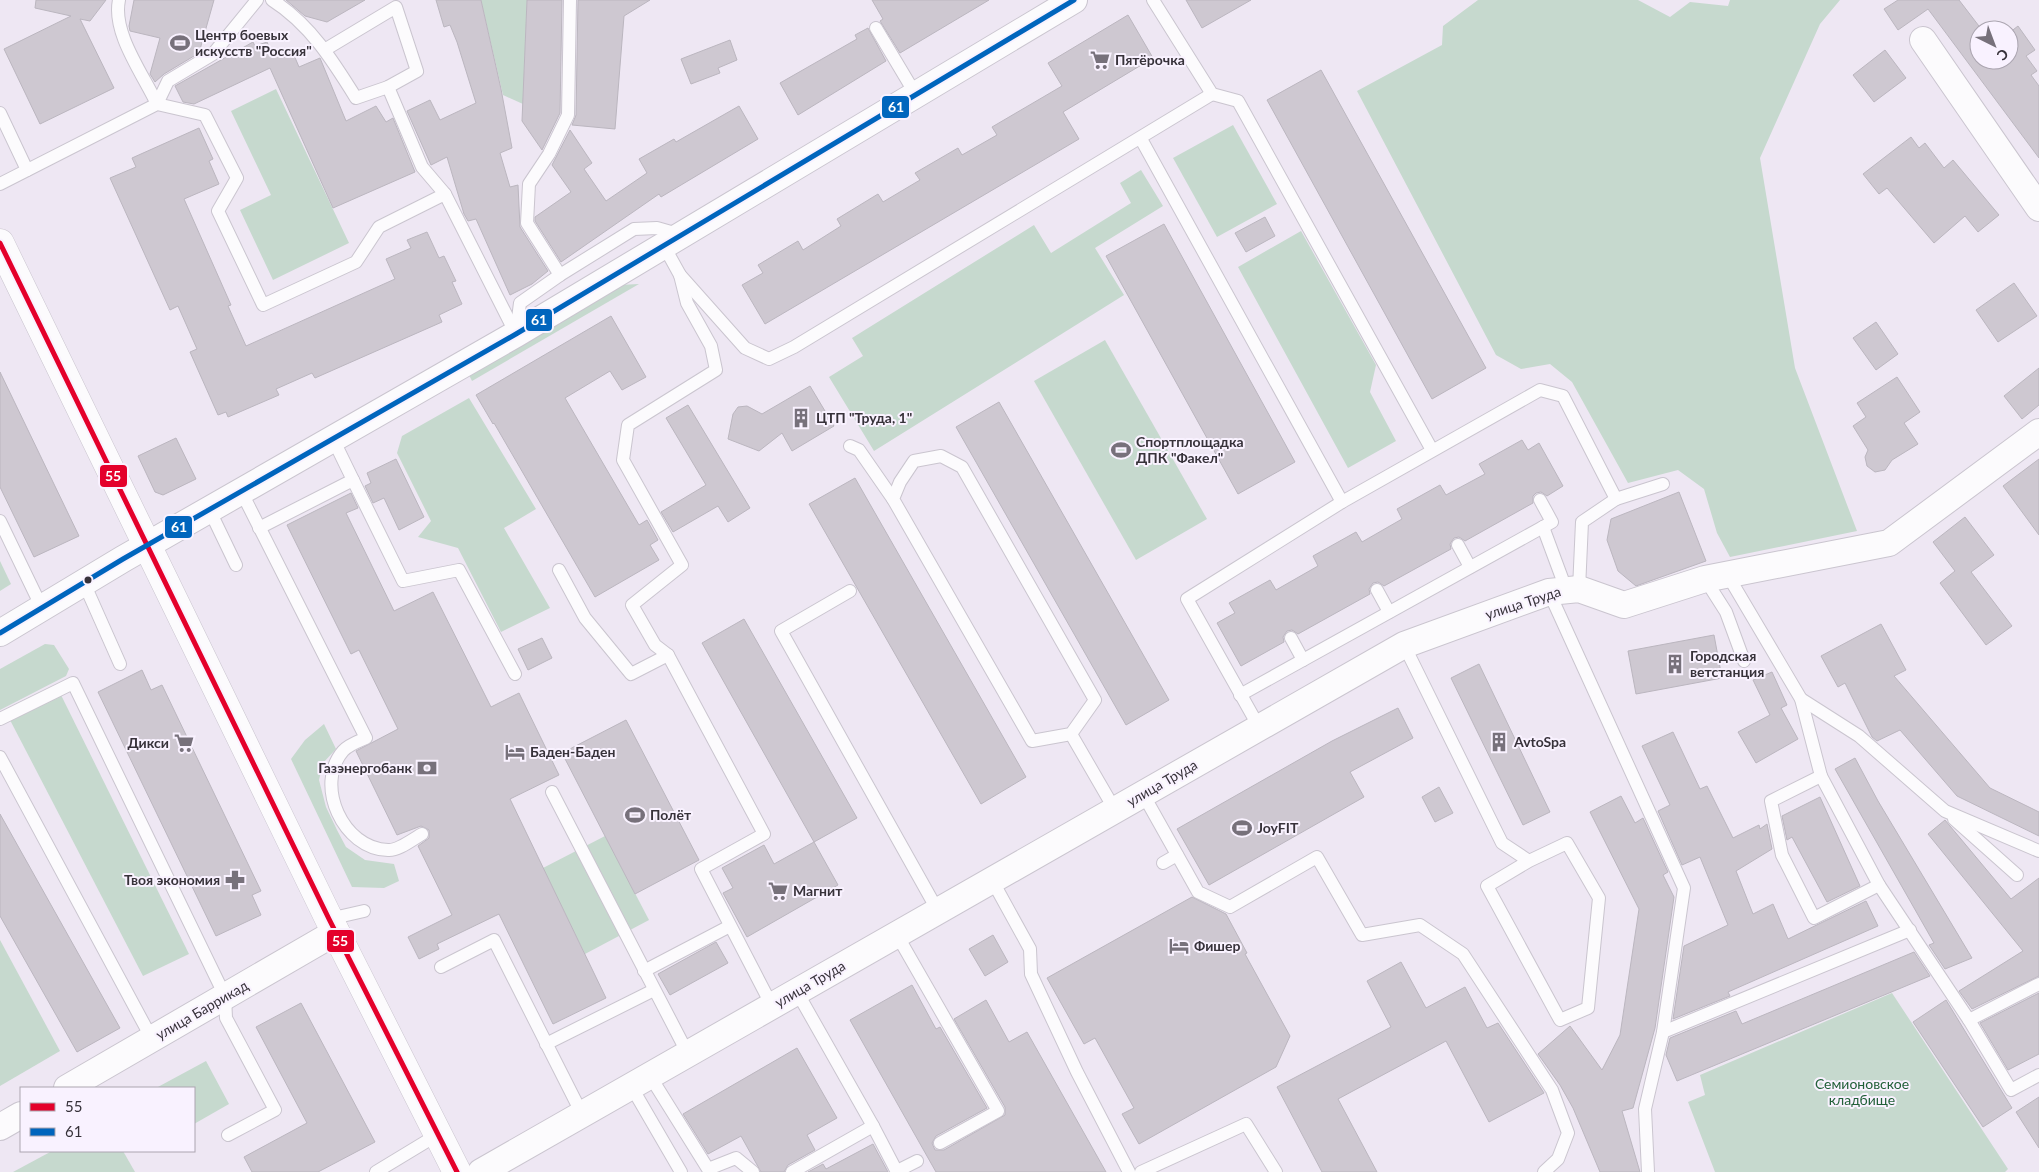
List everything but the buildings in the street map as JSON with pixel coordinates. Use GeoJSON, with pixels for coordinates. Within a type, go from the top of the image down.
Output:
{"type":"FeatureCollection","features":[{"type":"Feature","properties":{"kind":"main road"},"geometry":{"type":"LineString","coordinates":[[0,243],[332,926],[457,1172]]}},
{"type":"Feature","properties":{"kind":"street"},"geometry":{"type":"LineString","coordinates":[[0,633],[516,334],[1074,0]]}},
{"type":"Feature","properties":{"kind":"street"},"geometry":{"type":"LineString","coordinates":[[1923,40],[2039,208]]}},
{"type":"Feature","properties":{"kind":"street","name":"улица Труда"},"geometry":{"type":"LineString","coordinates":[[481,1172],[1404,645],[1564,590],[1624,605],[1716,577],[1889,543],[2039,432]]}},
{"type":"Feature","properties":{"kind":"street","name":"улица Баррикад"},"geometry":{"type":"LineString","coordinates":[[70,1087],[225,996],[332,926]]}},
{"type":"Feature","properties":{"kind":"street"},"geometry":{"type":"LineString","coordinates":[[0,1127],[20,1116]]}},
{"type":"Feature","properties":{"kind":"lane"},"geometry":{"type":"LineString","coordinates":[[118,0],[116,11],[122,36],[157,104]]}},
{"type":"Feature","properties":{"kind":"lane"},"geometry":{"type":"LineString","coordinates":[[0,184],[157,104],[168,81],[213,54],[257,0]]}},
{"type":"Feature","properties":{"kind":"lane"},"geometry":{"type":"LineString","coordinates":[[272,0],[281,6],[326,49],[356,98],[388,87],[417,71],[396,7],[326,49]]}},
{"type":"Feature","properties":{"kind":"lane"},"geometry":{"type":"LineString","coordinates":[[560,275],[527,223],[529,184],[548,154],[568,115],[570,0]]}},
{"type":"Feature","properties":{"kind":"lane"},"geometry":{"type":"LineString","coordinates":[[1153,0],[1212,94],[1238,101],[1432,450]]}},
{"type":"Feature","properties":{"kind":"lane"},"geometry":{"type":"LineString","coordinates":[[876,28],[916,95]]}},
{"type":"Feature","properties":{"kind":"lane"},"geometry":{"type":"LineString","coordinates":[[388,87],[422,166],[446,194],[516,334]]}},
{"type":"Feature","properties":{"kind":"lane"},"geometry":{"type":"LineString","coordinates":[[680,275],[745,348],[769,359],[794,347],[1141,139],[1212,94]]}},
{"type":"Feature","properties":{"kind":"lane"},"geometry":{"type":"LineString","coordinates":[[157,104],[205,114],[237,178],[218,211],[263,305],[356,262],[379,227],[446,194]]}},
{"type":"Feature","properties":{"kind":"lane"},"geometry":{"type":"LineString","coordinates":[[0,113],[28,170]]}},
{"type":"Feature","properties":{"kind":"lane"},"geometry":{"type":"LineString","coordinates":[[1141,139],[1342,502]]}},
{"type":"Feature","properties":{"kind":"lane"},"geometry":{"type":"LineString","coordinates":[[516,334],[520,303],[560,275],[634,229],[658,228],[673,241],[687,303],[711,346],[716,370],[628,425],[623,460],[682,565],[632,605],[655,645],[668,655],[764,834],[701,869],[772,1006]]}},
{"type":"Feature","properties":{"kind":"lane"},"geometry":{"type":"LineString","coordinates":[[1260,727],[1240,695],[1187,599],[1342,502],[1540,390],[1563,396],[1616,499]]}},
{"type":"Feature","properties":{"kind":"lane"},"geometry":{"type":"LineString","coordinates":[[334,439],[403,581],[460,570],[516,674]]}},
{"type":"Feature","properties":{"kind":"lane"},"geometry":{"type":"LineString","coordinates":[[850,446],[860,450],[893,499],[1032,741],[1071,734],[1096,700],[962,467],[941,456],[914,461],[900,482],[893,499]]}},
{"type":"Feature","properties":{"kind":"lane"},"geometry":{"type":"LineString","coordinates":[[259,528],[353,480]]}},
{"type":"Feature","properties":{"kind":"lane"},"geometry":{"type":"LineString","coordinates":[[1564,590],[1582,522],[1616,499],[1662,484]]}},
{"type":"Feature","properties":{"kind":"lane"},"geometry":{"type":"LineString","coordinates":[[242,493],[366,738],[344,750],[334,766],[331,783],[334,804],[344,823],[359,839],[377,849],[390,851],[422,834]]}},
{"type":"Feature","properties":{"kind":"lane"},"geometry":{"type":"LineString","coordinates":[[1240,695],[1552,522],[1540,500]]}},
{"type":"Feature","properties":{"kind":"lane"},"geometry":{"type":"LineString","coordinates":[[210,512],[236,565]]}},
{"type":"Feature","properties":{"kind":"lane"},"geometry":{"type":"LineString","coordinates":[[0,521],[42,608]]}},
{"type":"Feature","properties":{"kind":"lane"},"geometry":{"type":"LineString","coordinates":[[1543,527],[1564,590],[1684,888],[1663,1032],[1645,1109],[1648,1172]]}},
{"type":"Feature","properties":{"kind":"lane"},"geometry":{"type":"LineString","coordinates":[[1458,545],[1470,567]]}},
{"type":"Feature","properties":{"kind":"lane"},"geometry":{"type":"LineString","coordinates":[[559,570],[585,618],[632,674],[668,655]]}},
{"type":"Feature","properties":{"kind":"lane"},"geometry":{"type":"LineString","coordinates":[[1716,577],[1726,612],[1744,661]]}},
{"type":"Feature","properties":{"kind":"lane"},"geometry":{"type":"LineString","coordinates":[[1716,577],[1801,699],[1821,776],[1879,885],[1969,1020],[2011,1090],[2039,1074]]}},
{"type":"Feature","properties":{"kind":"lane"},"geometry":{"type":"LineString","coordinates":[[84,583],[120,664]]}},
{"type":"Feature","properties":{"kind":"lane"},"geometry":{"type":"LineString","coordinates":[[850,590],[781,632],[938,911]]}},
{"type":"Feature","properties":{"kind":"lane"},"geometry":{"type":"LineString","coordinates":[[1377,590],[1389,612]]}},
{"type":"Feature","properties":{"kind":"lane"},"geometry":{"type":"LineString","coordinates":[[1291,638],[1303,660]]}},
{"type":"Feature","properties":{"kind":"lane"},"geometry":{"type":"LineString","coordinates":[[1404,645],[1502,843],[1529,861]]}},
{"type":"Feature","properties":{"kind":"lane"},"geometry":{"type":"LineString","coordinates":[[0,719],[72,683],[225,996],[226,1018],[274,1110],[228,1135]]}},
{"type":"Feature","properties":{"kind":"lane"},"geometry":{"type":"LineString","coordinates":[[1801,699],[1859,736],[2017,874]]}},
{"type":"Feature","properties":{"kind":"lane"},"geometry":{"type":"LineString","coordinates":[[1071,734],[1115,810]]}},
{"type":"Feature","properties":{"kind":"lane"},"geometry":{"type":"LineString","coordinates":[[0,757],[152,1039]]}},
{"type":"Feature","properties":{"kind":"lane"},"geometry":{"type":"LineString","coordinates":[[1821,776],[1771,801],[1782,855],[1814,918],[1879,885]]}},
{"type":"Feature","properties":{"kind":"lane"},"geometry":{"type":"LineString","coordinates":[[552,792],[688,1054]]}},
{"type":"Feature","properties":{"kind":"lane"},"geometry":{"type":"LineString","coordinates":[[1143,794],[1198,892],[1230,907],[1317,856],[1362,935],[1420,925],[1462,954],[1552,1090],[1568,1132],[1558,1160],[1544,1172]]}},
{"type":"Feature","properties":{"kind":"lane"},"geometry":{"type":"LineString","coordinates":[[1944,811],[2039,851]]}},
{"type":"Feature","properties":{"kind":"lane"},"geometry":{"type":"LineString","coordinates":[[1567,843],[1599,898],[1588,1008],[1560,1020],[1487,886],[1529,861],[1567,843]]}},
{"type":"Feature","properties":{"kind":"lane"},"geometry":{"type":"LineString","coordinates":[[1163,863],[1177,855]]}},
{"type":"Feature","properties":{"kind":"lane"},"geometry":{"type":"LineString","coordinates":[[992,880],[1030,949],[1031,974],[1077,1072],[1130,1172]]}},
{"type":"Feature","properties":{"kind":"lane"},"geometry":{"type":"LineString","coordinates":[[332,926],[364,912]]}},
{"type":"Feature","properties":{"kind":"lane"},"geometry":{"type":"LineString","coordinates":[[644,971],[730,926]]}},
{"type":"Feature","properties":{"kind":"lane"},"geometry":{"type":"LineString","coordinates":[[1663,1032],[1910,930]]}},
{"type":"Feature","properties":{"kind":"lane"},"geometry":{"type":"LineString","coordinates":[[898,935],[998,1111],[940,1143]]}},
{"type":"Feature","properties":{"kind":"lane"},"geometry":{"type":"LineString","coordinates":[[441,967],[494,940],[582,1114]]}},
{"type":"Feature","properties":{"kind":"lane"},"geometry":{"type":"LineString","coordinates":[[1969,1020],[2039,984]]}},
{"type":"Feature","properties":{"kind":"lane"},"geometry":{"type":"LineString","coordinates":[[546,1044],[654,990]]}},
{"type":"Feature","properties":{"kind":"lane"},"geometry":{"type":"LineString","coordinates":[[797,992],[897,1171],[917,1161]]}},
{"type":"Feature","properties":{"kind":"lane"},"geometry":{"type":"LineString","coordinates":[[641,1081],[681,1172]]}},
{"type":"Feature","properties":{"kind":"lane"},"geometry":{"type":"LineString","coordinates":[[641,1081],[708,1169],[736,1158],[754,1172]]}},
{"type":"Feature","properties":{"kind":"lane"},"geometry":{"type":"LineString","coordinates":[[1141,1172],[1246,1124],[1276,1172]]}},
{"type":"Feature","properties":{"kind":"lane"},"geometry":{"type":"LineString","coordinates":[[792,1172],[873,1126]]}},
{"type":"Feature","properties":{"kind":"lane"},"geometry":{"type":"LineString","coordinates":[[376,1172],[437,1135]]}},
{"type":"Feature","properties":{"kind":"green space"},"geometry":{"type":"Polygon","coordinates":[[[481,0],[527,0],[523,104],[503,95],[481,0]]]}},
{"type":"Feature","properties":{"kind":"green space"},"geometry":{"type":"Polygon","coordinates":[[[1478,0],[1638,0],[1670,17],[1690,2],[1728,6],[1730,0],[1840,0],[1820,24],[1760,158],[1795,368],[1857,531],[1730,557],[1717,533],[1704,489],[1678,470],[1628,483],[1572,382],[1550,364],[1521,369],[1496,355],[1357,91],[1442,45],[1443,26],[1478,0]]]}},
{"type":"Feature","properties":{"kind":"green space"},"geometry":{"type":"Polygon","coordinates":[[[276,89],[349,243],[273,280],[240,210],[271,195],[231,111],[276,89]]]}},
{"type":"Feature","properties":{"kind":"green space"},"geometry":{"type":"Polygon","coordinates":[[[1233,125],[1277,204],[1217,237],[1173,158],[1233,125]]]}},
{"type":"Feature","properties":{"kind":"green space"},"geometry":{"type":"Polygon","coordinates":[[[1141,170],[1163,206],[1095,248],[1124,295],[874,451],[829,377],[863,356],[852,338],[1034,225],[1051,253],[1131,203],[1120,183],[1141,170]]]}},
{"type":"Feature","properties":{"kind":"green space"},"geometry":{"type":"Polygon","coordinates":[[[1301,231],[1376,365],[1370,392],[1396,441],[1348,468],[1238,267],[1301,231]]]}},
{"type":"Feature","properties":{"kind":"green space"},"geometry":{"type":"Polygon","coordinates":[[[639,284],[472,381],[469,375],[619,285],[639,284]]]}},
{"type":"Feature","properties":{"kind":"green space","name":"Спортплощадка ДПК \"Факел\""},"geometry":{"type":"Polygon","coordinates":[[[1105,340],[1207,519],[1136,560],[1034,381],[1105,340]]]}},
{"type":"Feature","properties":{"kind":"green space"},"geometry":{"type":"Polygon","coordinates":[[[469,398],[536,509],[504,528],[550,608],[501,632],[458,548],[418,537],[431,521],[397,453],[402,436],[469,398]]]}},
{"type":"Feature","properties":{"kind":"green space"},"geometry":{"type":"Polygon","coordinates":[[[0,561],[11,584],[0,591],[0,561]]]}},
{"type":"Feature","properties":{"kind":"green space"},"geometry":{"type":"Polygon","coordinates":[[[45,644],[54,645],[69,669],[66,676],[0,710],[0,669],[45,644]]]}},
{"type":"Feature","properties":{"kind":"green space"},"geometry":{"type":"Polygon","coordinates":[[[61,695],[189,954],[143,976],[10,720],[61,695]]]}},
{"type":"Feature","properties":{"kind":"green space"},"geometry":{"type":"Polygon","coordinates":[[[324,724],[336,749],[323,763],[319,780],[326,807],[346,847],[365,860],[394,864],[399,881],[384,888],[352,887],[291,759],[305,740],[324,724]]]}},
{"type":"Feature","properties":{"kind":"green space"},"geometry":{"type":"Polygon","coordinates":[[[605,836],[649,920],[585,954],[543,868],[605,836]]]}},
{"type":"Feature","properties":{"kind":"green space"},"geometry":{"type":"Polygon","coordinates":[[[0,940],[60,1051],[0,1086],[0,940]]]}},
{"type":"Feature","properties":{"kind":"green space","name":"Семионовское кладбище"},"geometry":{"type":"Polygon","coordinates":[[[1892,993],[2008,1169],[2005,1172],[1715,1172],[1688,1102],[1705,1095],[1700,1075],[1892,993]]]}},
{"type":"Feature","properties":{"kind":"green space"},"geometry":{"type":"Polygon","coordinates":[[[206,1061],[229,1104],[195,1123],[195,1087],[158,1087],[206,1061]]]}},
{"type":"Feature","properties":{"kind":"green space"},"geometry":{"type":"Polygon","coordinates":[[[50,1152],[124,1152],[135,1172],[13,1172],[50,1152]]]}},
{"type":"Feature","properties":{"kind":"transit line","name":"61"},"geometry":{"type":"LineString","coordinates":[[0,633],[123,559],[516,334],[1074,0]]}},
{"type":"Feature","properties":{"kind":"transit line","name":"55"},"geometry":{"type":"LineString","coordinates":[[0,243],[329,919],[457,1172]]}},
{"type":"Feature","properties":{"kind":"place","name":"Центр боевых искусств \"Россия\""},"geometry":{"type":"Point","coordinates":[180,43]}},
{"type":"Feature","properties":{"kind":"place","name":"Пятёрочка"},"geometry":{"type":"Point","coordinates":[1100,60]}},
{"type":"Feature","properties":{"kind":"place","name":"ЦТП \"Труда, 1\""},"geometry":{"type":"Point","coordinates":[801,418]}},
{"type":"Feature","properties":{"kind":"place","name":"Спортплощадка ДПК \"Факел\""},"geometry":{"type":"Point","coordinates":[1121,450]}},
{"type":"Feature","properties":{"kind":"place","name":"Городская ветстанция"},"geometry":{"type":"Point","coordinates":[1675,664]}},
{"type":"Feature","properties":{"kind":"place","name":"AvtoSpa"},"geometry":{"type":"Point","coordinates":[1499,742]}},
{"type":"Feature","properties":{"kind":"place","name":"Дикси"},"geometry":{"type":"Point","coordinates":[184,743]}},
{"type":"Feature","properties":{"kind":"place","name":"Баден-Баден"},"geometry":{"type":"Point","coordinates":[515,752]}},
{"type":"Feature","properties":{"kind":"place","name":"Газэнергобанк"},"geometry":{"type":"Point","coordinates":[427,768]}},
{"type":"Feature","properties":{"kind":"place","name":"Полёт"},"geometry":{"type":"Point","coordinates":[635,815]}},
{"type":"Feature","properties":{"kind":"place","name":"JoyFIT"},"geometry":{"type":"Point","coordinates":[1242,828]}},
{"type":"Feature","properties":{"kind":"place","name":"Твоя экономия"},"geometry":{"type":"Point","coordinates":[235,880]}},
{"type":"Feature","properties":{"kind":"place","name":"Магнит"},"geometry":{"type":"Point","coordinates":[778,891]}},
{"type":"Feature","properties":{"kind":"place","name":"Фишер"},"geometry":{"type":"Point","coordinates":[1179,946]}}]}
